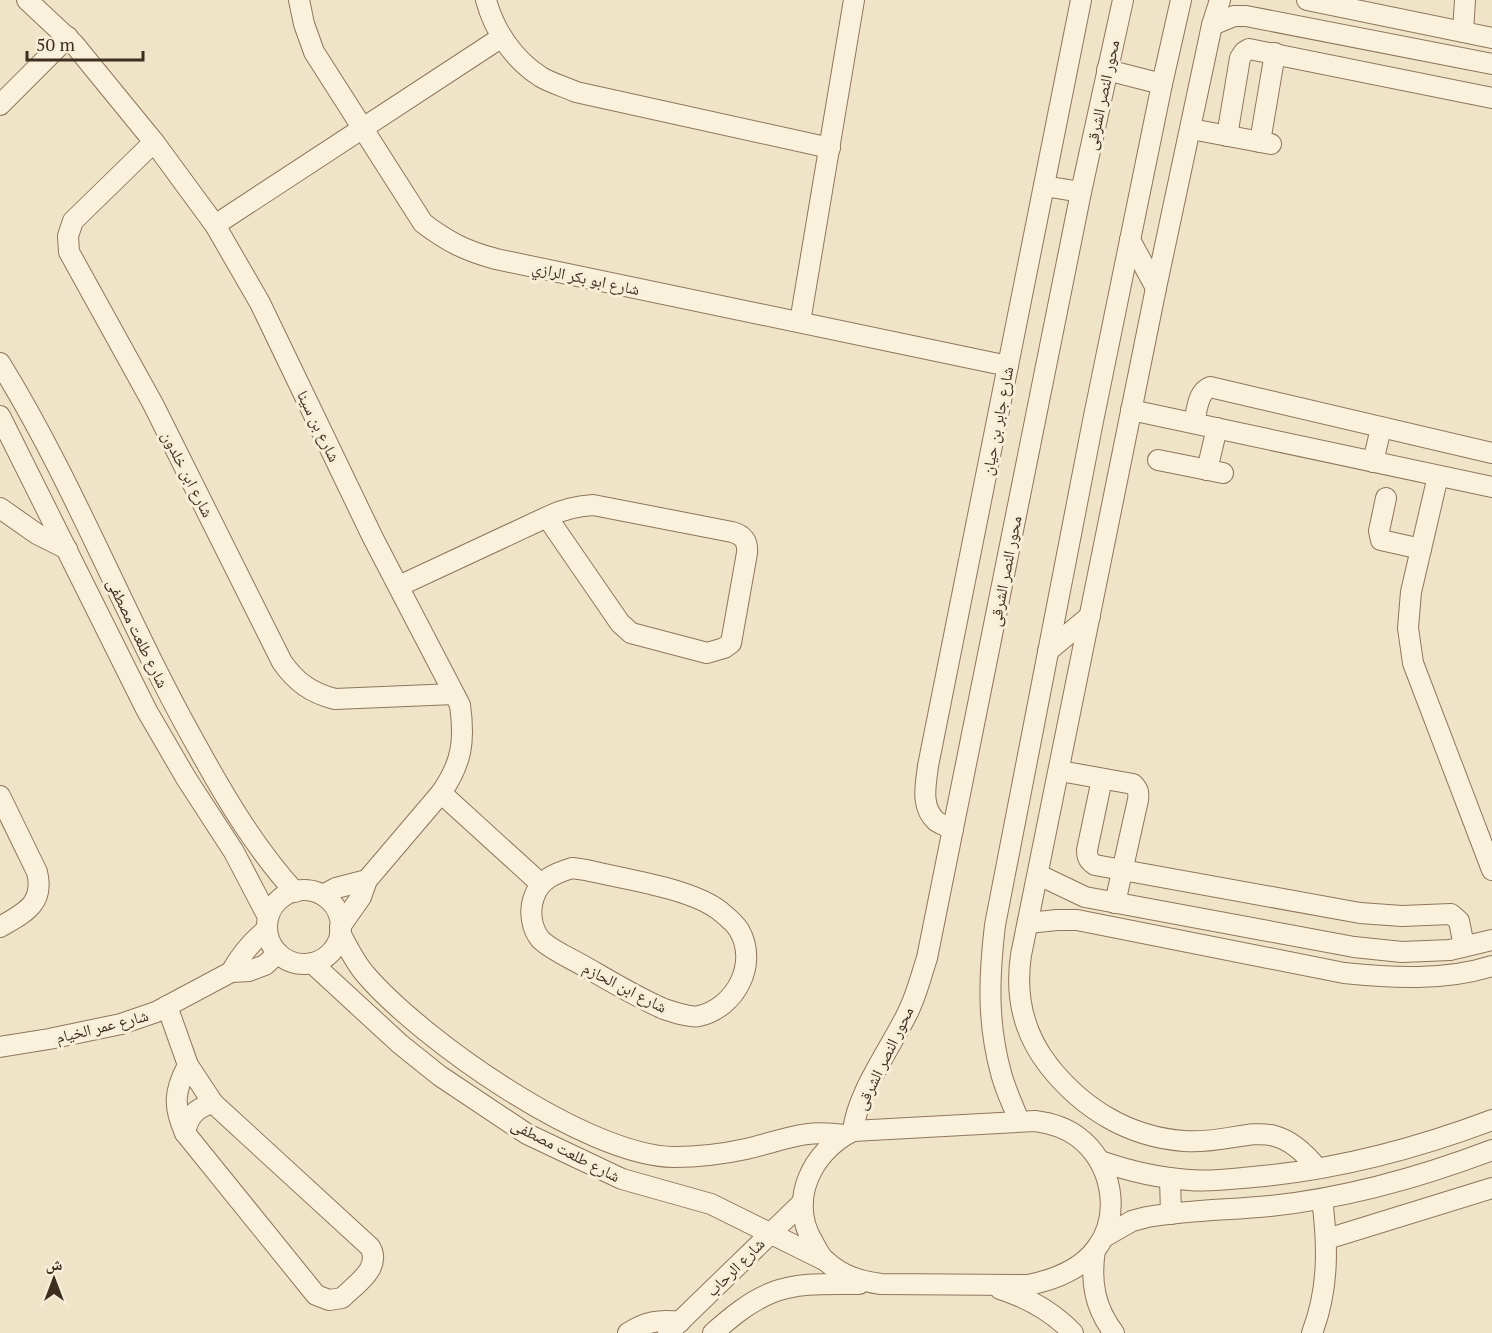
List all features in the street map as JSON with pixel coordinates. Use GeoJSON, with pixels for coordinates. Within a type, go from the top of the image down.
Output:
{"type":"FeatureCollection","features":[{"type":"Feature","properties":{"kind":"street","name":"شارع بن سينا"},"geometry":{"type":"LineString","coordinates":[[27,0],[68,37],[154,142],[214,225],[260,303],[373,538],[460,705],[463,730],[460,755],[451,778],[441,793],[367,880],[361,897],[340,930]]}},
{"type":"Feature","properties":{"kind":"street","name":"شارع ابو بكر الرازي"},"geometry":{"type":"LineString","coordinates":[[300,0],[304,24],[314,52],[423,223],[445,240],[470,252],[1008,366]]}},
{"type":"Feature","properties":{"kind":"street"},"geometry":{"type":"LineString","coordinates":[[486,0],[491,18],[511,51],[540,76],[576,92],[830,147]]}},
{"type":"Feature","properties":{"kind":"street"},"geometry":{"type":"LineString","coordinates":[[800,322],[854,0]]}},
{"type":"Feature","properties":{"kind":"street","name":"شارع جابر بن حيان"},"geometry":{"type":"LineString","coordinates":[[953,829],[936,821],[926,805],[925,787],[1081,0]]}},
{"type":"Feature","properties":{"kind":"street","name":"محور النصر الشرقى"},"geometry":{"type":"LineString","coordinates":[[848,1133],[861,1101],[909,1012],[923,969],[1081,192],[1123,0]]}},
{"type":"Feature","properties":{"kind":"street"},"geometry":{"type":"LineString","coordinates":[[1019,1121],[1001,1074],[991,1025],[989,976],[995,925],[1130,240],[1181,0]]}},
{"type":"Feature","properties":{"kind":"street"},"geometry":{"type":"LineString","coordinates":[[1220,0],[1212,25],[1131,410],[1028,923],[1019,970],[1019,992],[1022,1014],[1042,1057],[1076,1096],[1106,1117],[1154,1137],[1200,1141],[1258,1133],[1278,1137],[1298,1147],[1317,1168]]}},
{"type":"Feature","properties":{"kind":"street"},"geometry":{"type":"LineString","coordinates":[[1308,0],[1492,38]]}},
{"type":"Feature","properties":{"kind":"street"},"geometry":{"type":"LineString","coordinates":[[1462,32],[1465,0]]}},
{"type":"Feature","properties":{"kind":"street"},"geometry":{"type":"LineString","coordinates":[[1212,25],[1234,16],[1246,16],[1492,64]]}},
{"type":"Feature","properties":{"kind":"street"},"geometry":{"type":"LineString","coordinates":[[0,105],[68,37]]}},
{"type":"Feature","properties":{"kind":"street"},"geometry":{"type":"LineString","coordinates":[[214,225],[502,37]]}},
{"type":"Feature","properties":{"kind":"street"},"geometry":{"type":"LineString","coordinates":[[1227,136],[1240,58],[1250,49],[1492,98]]}},
{"type":"Feature","properties":{"kind":"street"},"geometry":{"type":"LineString","coordinates":[[1191,129],[1267,143],[1275,53]]}},
{"type":"Feature","properties":{"kind":"street"},"geometry":{"type":"LineString","coordinates":[[1107,70],[1162,84]]}},
{"type":"Feature","properties":{"kind":"street","name":"شارع ابن خلدون"},"geometry":{"type":"LineString","coordinates":[[154,142],[73,221],[68,236],[69,252],[153,404],[282,662],[304,687],[335,699],[454,694]]}},
{"type":"Feature","properties":{"kind":"street"},"geometry":{"type":"LineString","coordinates":[[1044,186],[1081,192]]}},
{"type":"Feature","properties":{"kind":"street"},"geometry":{"type":"LineString","coordinates":[[1130,240],[1156,288]]}},
{"type":"Feature","properties":{"kind":"street","name":"شارع طلعت مصطفى"},"geometry":{"type":"LineString","coordinates":[[0,363],[20,395],[54,461],[170,700],[249,835],[295,892]]}},
{"type":"Feature","properties":{"kind":"street"},"geometry":{"type":"LineString","coordinates":[[1194,423],[1201,393],[1210,387],[1492,453]]}},
{"type":"Feature","properties":{"kind":"street"},"geometry":{"type":"LineString","coordinates":[[1131,410],[1492,487]]}},
{"type":"Feature","properties":{"kind":"street","name":"شارع طلعت مصطفى"},"geometry":{"type":"LineString","coordinates":[[0,416],[147,711],[186,778],[234,852],[267,923]]}},
{"type":"Feature","properties":{"kind":"street"},"geometry":{"type":"LineString","coordinates":[[1158,460],[1215,472],[1217,428]]}},
{"type":"Feature","properties":{"kind":"street"},"geometry":{"type":"LineString","coordinates":[[1373,462],[1381,428]]}},
{"type":"Feature","properties":{"kind":"street"},"geometry":{"type":"LineString","coordinates":[[1438,476],[1411,592],[1408,628],[1413,663],[1492,870]]}},
{"type":"Feature","properties":{"kind":"street"},"geometry":{"type":"LineString","coordinates":[[1386,498],[1378,536],[1381,540],[1421,549]]}},
{"type":"Feature","properties":{"kind":"street"},"geometry":{"type":"LineString","coordinates":[[399,586],[547,517],[569,508],[593,506],[738,533],[746,541],[747,553],[731,642],[724,648],[707,652],[631,633],[620,623],[547,517]]}},
{"type":"Feature","properties":{"kind":"street"},"geometry":{"type":"LineString","coordinates":[[0,508],[37,534],[67,549]]}},
{"type":"Feature","properties":{"kind":"street"},"geometry":{"type":"LineString","coordinates":[[1048,651],[1090,616]]}},
{"type":"Feature","properties":{"kind":"street"},"geometry":{"type":"LineString","coordinates":[[1060,771],[1132,784],[1139,794],[1115,903]]}},
{"type":"Feature","properties":{"kind":"street"},"geometry":{"type":"LineString","coordinates":[[1102,779],[1087,856],[1095,865],[1360,914],[1402,916],[1451,914],[1459,921],[1464,946]]}},
{"type":"Feature","properties":{"kind":"street"},"geometry":{"type":"LineString","coordinates":[[441,793],[541,884]]}},
{"type":"Feature","properties":{"kind":"street"},"geometry":{"type":"LineString","coordinates":[[0,796],[40,881],[39,891],[30,908],[0,927]]}},
{"type":"Feature","properties":{"kind":"street","name":"شارع ابن الحازم"},"geometry":{"type":"LineString","coordinates":[[572,868],[692,895],[718,909],[739,930],[745,947],[745,970],[736,992],[719,1008],[697,1017],[667,1010],[639,998],[554,950],[540,939],[531,914],[533,900],[541,884],[559,872],[572,868]]}},
{"type":"Feature","properties":{"kind":"street"},"geometry":{"type":"LineString","coordinates":[[1039,874],[1077,894],[1115,903],[1354,947],[1402,952],[1450,950],[1492,940]]}},
{"type":"Feature","properties":{"kind":"street"},"geometry":{"type":"LineString","coordinates":[[322,896],[336,888],[367,880]]}},
{"type":"Feature","properties":{"kind":"street"},"geometry":{"type":"LineString","coordinates":[[304,890],[322,896],[336,909],[340,930],[335,946],[325,957],[312,963],[299,964],[288,960],[272,946],[267,923],[278,901],[304,890]]}},
{"type":"Feature","properties":{"kind":"street"},"geometry":{"type":"LineString","coordinates":[[1266,932],[1273,899]]}},
{"type":"Feature","properties":{"kind":"street"},"geometry":{"type":"LineString","coordinates":[[1028,923],[1077,920],[1344,973],[1382,977],[1419,977],[1492,966]]}},
{"type":"Feature","properties":{"kind":"street","name":"شارع عمر الخيام"},"geometry":{"type":"LineString","coordinates":[[231,972],[246,948],[267,923]]}},
{"type":"Feature","properties":{"kind":"street","name":"شارع طلعت مصطفى"},"geometry":{"type":"LineString","coordinates":[[340,930],[364,973],[379,990],[452,1052],[533,1104],[619,1146],[673,1157],[738,1151],[798,1134],[848,1133],[1035,1120],[1065,1129],[1090,1148],[1100,1161]]}},
{"type":"Feature","properties":{"kind":"street","name":"شارع عمر الخيام"},"geometry":{"type":"LineString","coordinates":[[0,1047],[121,1024],[167,1006],[231,972],[249,971],[265,965],[278,953]]}},
{"type":"Feature","properties":{"kind":"street","name":"شارع طلعت مصطفى"},"geometry":{"type":"LineString","coordinates":[[312,963],[400,1044],[440,1076],[527,1134],[622,1179],[711,1204],[824,1260],[858,1280],[881,1284]]}},
{"type":"Feature","properties":{"kind":"street"},"geometry":{"type":"LineString","coordinates":[[167,1006],[188,1065],[213,1103],[370,1247],[374,1258],[370,1270],[342,1298],[329,1300],[316,1295],[184,1133],[178,1116],[176,1098],[179,1081],[188,1065]]}},
{"type":"Feature","properties":{"kind":"street"},"geometry":{"type":"LineString","coordinates":[[184,1133],[193,1113],[202,1106],[213,1103]]}},
{"type":"Feature","properties":{"kind":"street"},"geometry":{"type":"LineString","coordinates":[[1100,1161],[1143,1174],[1170,1178],[1214,1180],[1286,1174],[1402,1151],[1492,1120]]}},
{"type":"Feature","properties":{"kind":"street"},"geometry":{"type":"LineString","coordinates":[[824,1260],[809,1235],[804,1219],[803,1202],[806,1182],[814,1163],[827,1147],[848,1133]]}},
{"type":"Feature","properties":{"kind":"street"},"geometry":{"type":"LineString","coordinates":[[881,1284],[989,1286],[1028,1285],[1047,1281],[1065,1274],[1081,1263],[1099,1244],[1132,1221],[1171,1214],[1270,1206],[1322,1198],[1416,1176],[1492,1150]]}},
{"type":"Feature","properties":{"kind":"street"},"geometry":{"type":"LineString","coordinates":[[1100,1161],[1106,1176],[1111,1207],[1092,1268],[1093,1287],[1098,1305],[1114,1333]]}},
{"type":"Feature","properties":{"kind":"street"},"geometry":{"type":"LineString","coordinates":[[1170,1178],[1171,1214]]}},
{"type":"Feature","properties":{"kind":"street"},"geometry":{"type":"LineString","coordinates":[[1327,1239],[1492,1188]]}},
{"type":"Feature","properties":{"kind":"street"},"geometry":{"type":"LineString","coordinates":[[1312,1333],[1318,1318],[1326,1279],[1327,1239],[1322,1198]]}},
{"type":"Feature","properties":{"kind":"street","name":"شارع الرحاب"},"geometry":{"type":"LineString","coordinates":[[674,1327],[803,1202]]}},
{"type":"Feature","properties":{"kind":"street","name":"شارع الرحاب"},"geometry":{"type":"LineString","coordinates":[[713,1333],[732,1317],[771,1293],[806,1286],[881,1284]]}},
{"type":"Feature","properties":{"kind":"street"},"geometry":{"type":"LineString","coordinates":[[989,1286],[1017,1295],[1043,1308],[1073,1333]]}},
{"type":"Feature","properties":{"kind":"street"},"geometry":{"type":"LineString","coordinates":[[628,1333],[644,1323],[662,1320],[674,1327]]}}]}
